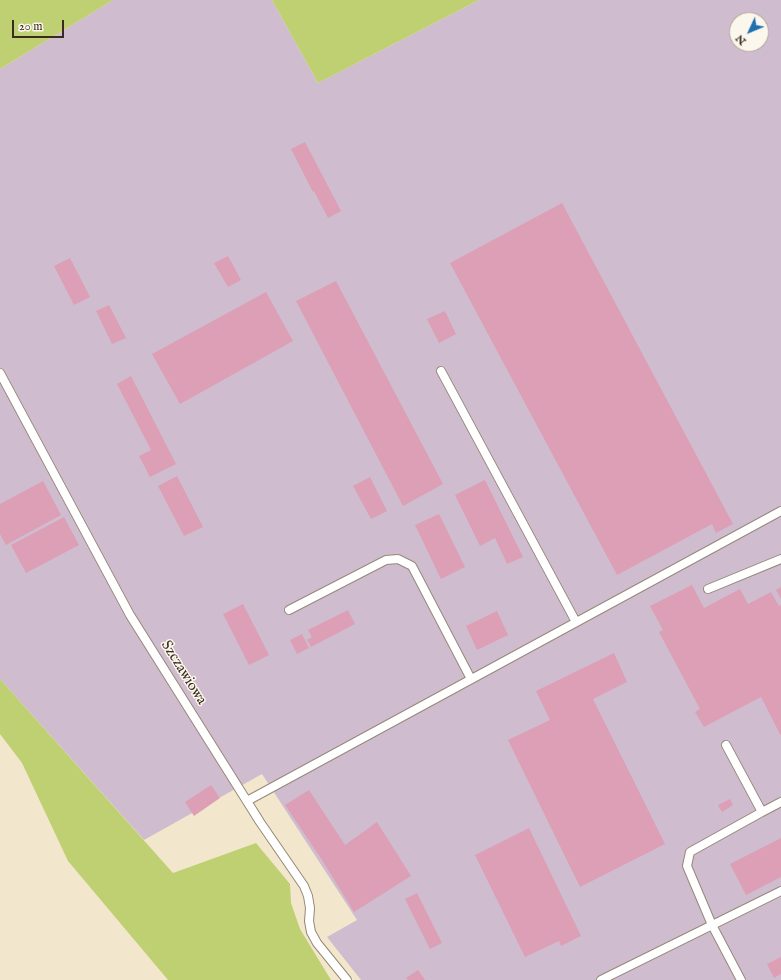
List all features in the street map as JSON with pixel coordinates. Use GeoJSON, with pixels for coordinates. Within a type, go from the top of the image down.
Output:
{"type":"FeatureCollection","features":[{"type":"Feature","properties":{"kind":"lane"},"geometry":{"type":"LineString","coordinates":[[441,371],[576,622]]}},
{"type":"Feature","properties":{"kind":"lane","name":"Szczawiowa"},"geometry":{"type":"LineString","coordinates":[[0,373],[130,615],[274,844],[304,886],[308,896],[310,908],[309,921],[311,932],[347,980]]}},
{"type":"Feature","properties":{"kind":"lane"},"geometry":{"type":"LineString","coordinates":[[247,801],[781,511]]}},
{"type":"Feature","properties":{"kind":"lane"},"geometry":{"type":"LineString","coordinates":[[289,610],[386,560],[398,559],[412,566],[471,679]]}},
{"type":"Feature","properties":{"kind":"lane"},"geometry":{"type":"LineString","coordinates":[[708,589],[781,559]]}},
{"type":"Feature","properties":{"kind":"lane"},"geometry":{"type":"LineString","coordinates":[[726,745],[762,812]]}},
{"type":"Feature","properties":{"kind":"lane"},"geometry":{"type":"LineString","coordinates":[[741,980],[712,925],[688,866],[690,852],[781,802]]}},
{"type":"Feature","properties":{"kind":"lane"},"geometry":{"type":"LineString","coordinates":[[601,980],[781,891]]}},
{"type":"Feature","properties":{"kind":"shaded area"},"geometry":{"type":"Polygon","coordinates":[[[113,0],[272,0],[318,83],[479,0],[781,0],[781,980],[361,980],[327,937],[357,920],[262,774],[144,840],[0,679],[0,69],[113,0]]]}},
{"type":"Feature","properties":{"kind":"green space"},"geometry":{"type":"Polygon","coordinates":[[[0,0],[113,0],[0,69],[0,0]]]}},
{"type":"Feature","properties":{"kind":"green space"},"geometry":{"type":"Polygon","coordinates":[[[272,0],[479,0],[318,83],[272,0]]]}},
{"type":"Feature","properties":{"kind":"green space"},"geometry":{"type":"Polygon","coordinates":[[[0,679],[173,873],[256,843],[290,884],[291,903],[300,929],[331,980],[168,980],[68,861],[22,763],[0,734],[0,679]]]}},
{"type":"Feature","properties":{"kind":"building"},"geometry":{"type":"Polygon","coordinates":[[[305,142],[341,211],[328,218],[291,149],[305,142]]]}},
{"type":"Feature","properties":{"kind":"building"},"geometry":{"type":"Polygon","coordinates":[[[562,203],[733,524],[716,533],[712,524],[617,575],[450,263],[562,203]]]}},
{"type":"Feature","properties":{"kind":"building"},"geometry":{"type":"Polygon","coordinates":[[[228,256],[241,280],[228,287],[214,263],[228,256]]]}},
{"type":"Feature","properties":{"kind":"building"},"geometry":{"type":"Polygon","coordinates":[[[70,258],[90,297],[74,305],[54,266],[70,258]]]}},
{"type":"Feature","properties":{"kind":"building"},"geometry":{"type":"Polygon","coordinates":[[[336,281],[443,484],[403,506],[296,301],[336,281]]]}},
{"type":"Feature","properties":{"kind":"building"},"geometry":{"type":"Polygon","coordinates":[[[266,292],[293,341],[180,404],[152,354],[266,292]]]}},
{"type":"Feature","properties":{"kind":"building"},"geometry":{"type":"Polygon","coordinates":[[[109,305],[126,338],[112,344],[96,311],[109,305]]]}},
{"type":"Feature","properties":{"kind":"building"},"geometry":{"type":"Polygon","coordinates":[[[445,311],[456,334],[439,343],[427,319],[445,311]]]}},
{"type":"Feature","properties":{"kind":"building"},"geometry":{"type":"Polygon","coordinates":[[[131,376],[176,464],[150,477],[139,456],[151,450],[117,384],[131,376]]]}},
{"type":"Feature","properties":{"kind":"building"},"geometry":{"type":"Polygon","coordinates":[[[177,476],[203,527],[184,536],[158,486],[177,476]]]}},
{"type":"Feature","properties":{"kind":"building"},"geometry":{"type":"Polygon","coordinates":[[[370,477],[387,511],[371,519],[353,486],[370,477]]]}},
{"type":"Feature","properties":{"kind":"building"},"geometry":{"type":"Polygon","coordinates":[[[485,480],[523,557],[507,564],[495,538],[480,546],[455,495],[485,480]]]}},
{"type":"Feature","properties":{"kind":"building"},"geometry":{"type":"Polygon","coordinates":[[[43,481],[61,515],[6,545],[0,534],[0,504],[43,481]]]}},
{"type":"Feature","properties":{"kind":"building"},"geometry":{"type":"Polygon","coordinates":[[[439,514],[465,567],[441,579],[415,525],[439,514]]]}},
{"type":"Feature","properties":{"kind":"building"},"geometry":{"type":"Polygon","coordinates":[[[64,517],[79,545],[26,573],[11,545],[64,517]]]}},
{"type":"Feature","properties":{"kind":"building"},"geometry":{"type":"Polygon","coordinates":[[[692,585],[704,608],[740,589],[748,604],[771,592],[779,606],[781,605],[781,736],[761,697],[704,727],[695,712],[700,709],[659,632],[663,630],[650,606],[692,585]]]}},
{"type":"Feature","properties":{"kind":"building"},"geometry":{"type":"Polygon","coordinates":[[[781,587],[781,599],[776,590],[781,587]]]}},
{"type":"Feature","properties":{"kind":"building"},"geometry":{"type":"Polygon","coordinates":[[[243,604],[269,655],[249,665],[223,614],[243,604]]]}},
{"type":"Feature","properties":{"kind":"building"},"geometry":{"type":"Polygon","coordinates":[[[348,610],[355,624],[311,647],[307,640],[312,637],[308,630],[348,610]]]}},
{"type":"Feature","properties":{"kind":"building"},"geometry":{"type":"Polygon","coordinates":[[[497,611],[508,635],[477,650],[466,626],[497,611]]]}},
{"type":"Feature","properties":{"kind":"building"},"geometry":{"type":"Polygon","coordinates":[[[302,634],[309,648],[297,654],[290,640],[302,634]]]}},
{"type":"Feature","properties":{"kind":"building"},"geometry":{"type":"Polygon","coordinates":[[[614,653],[627,682],[593,699],[665,844],[580,887],[508,740],[550,720],[536,691],[614,653]]]}},
{"type":"Feature","properties":{"kind":"building"},"geometry":{"type":"Polygon","coordinates":[[[211,785],[220,798],[194,816],[185,802],[211,785]]]}},
{"type":"Feature","properties":{"kind":"building"},"geometry":{"type":"Polygon","coordinates":[[[309,790],[345,845],[377,822],[411,876],[354,912],[322,860],[285,805],[309,790]]]}},
{"type":"Feature","properties":{"kind":"building"},"geometry":{"type":"Polygon","coordinates":[[[730,799],[733,805],[722,812],[718,805],[730,799]]]}},
{"type":"Feature","properties":{"kind":"building"},"geometry":{"type":"Polygon","coordinates":[[[529,828],[581,936],[561,946],[559,941],[525,957],[475,855],[529,828]]]}},
{"type":"Feature","properties":{"kind":"building"},"geometry":{"type":"Polygon","coordinates":[[[781,838],[781,877],[746,895],[730,864],[781,838]]]}},
{"type":"Feature","properties":{"kind":"building"},"geometry":{"type":"Polygon","coordinates":[[[417,893],[442,943],[430,949],[405,899],[417,893]]]}},
{"type":"Feature","properties":{"kind":"building"},"geometry":{"type":"Polygon","coordinates":[[[781,957],[781,974],[774,978],[767,964],[781,957]]]}},
{"type":"Feature","properties":{"kind":"building"},"geometry":{"type":"Polygon","coordinates":[[[418,970],[425,980],[408,980],[406,978],[418,970]]]}}]}
